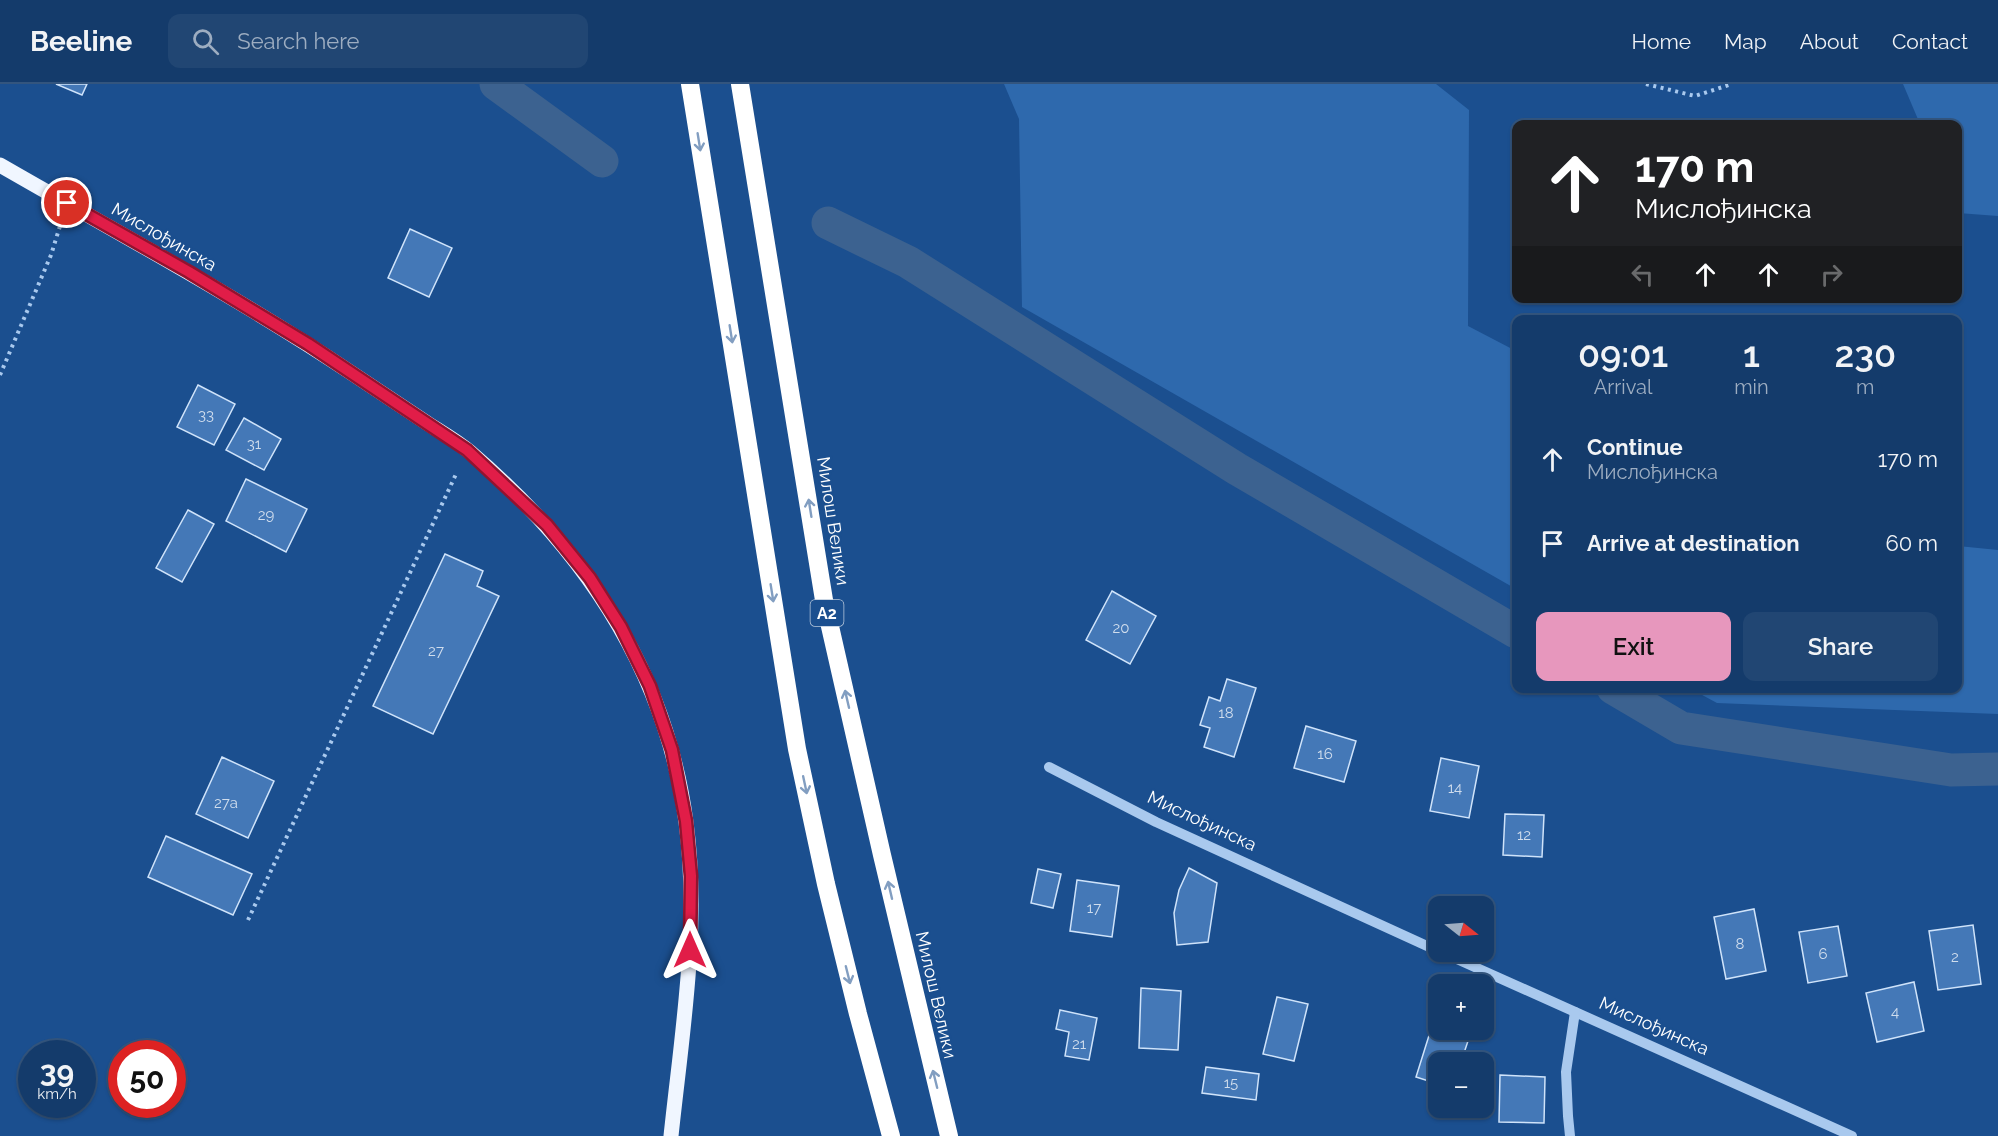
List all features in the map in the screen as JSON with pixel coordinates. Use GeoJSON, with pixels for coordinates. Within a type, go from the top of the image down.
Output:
{"type":"FeatureCollection","features":[{"type":"Feature","properties":{"kind":"highway"},"geometry":{"type":"LineString","coordinates":[[690,84],[797,749],[826,884],[891,1136]]}},
{"type":"Feature","properties":{"kind":"highway","name":"Милош Велики"},"geometry":{"type":"LineString","coordinates":[[740,84],[824,600],[884,866],[949,1136]]}},
{"type":"Feature","properties":{"kind":"main road","name":"Мислођинска"},"geometry":{"type":"LineString","coordinates":[[0,165],[189,272],[308,344],[467,450],[547,525],[590,578],[621,627],[650,686],[672,750],[686,821],[691,887],[690,950],[671,1136]]}},
{"type":"Feature","properties":{"kind":"street","name":"Мислођинска"},"geometry":{"type":"LineString","coordinates":[[1049,767],[1174,831],[1428,946]]}},
{"type":"Feature","properties":{"kind":"street","name":"Мислођинска"},"geometry":{"type":"LineString","coordinates":[[1464,962],[1852,1136]]}},
{"type":"Feature","properties":{"kind":"street"},"geometry":{"type":"LineString","coordinates":[[1570,1136],[1566,1072],[1575,1012]]}},
{"type":"Feature","properties":{"kind":"path"},"geometry":{"type":"LineString","coordinates":[[1646,84],[1695,96],[1732,84]]}},
{"type":"Feature","properties":{"kind":"path"},"geometry":{"type":"LineString","coordinates":[[0,375],[51,255],[67,203]]}},
{"type":"Feature","properties":{"kind":"path"},"geometry":{"type":"LineString","coordinates":[[248,920],[467,450]]}},
{"type":"Feature","properties":{"kind":"shaded area"},"geometry":{"type":"Polygon","coordinates":[[[1004,84],[1436,84],[1469,110],[1468,326],[1512,349],[1512,587],[1022,307],[1019,119],[1004,84]]]}},
{"type":"Feature","properties":{"kind":"shaded area"},"geometry":{"type":"Polygon","coordinates":[[[1903,84],[1998,84],[1998,216],[1962,213],[1962,120],[1918,120],[1903,84]]]}},
{"type":"Feature","properties":{"kind":"shaded area"},"geometry":{"type":"Polygon","coordinates":[[[1962,546],[1998,550],[1998,714],[1717,703],[1698,693],[1962,693],[1962,546]]]}},
{"type":"Feature","properties":{"kind":"building"},"geometry":{"type":"Polygon","coordinates":[[[56,84],[87,84],[82,95],[56,84]]]}},
{"type":"Feature","properties":{"kind":"building"},"geometry":{"type":"Polygon","coordinates":[[[410,229],[452,248],[429,297],[388,278],[410,229]]]}},
{"type":"Feature","properties":{"kind":"building"},"geometry":{"type":"Polygon","coordinates":[[[198,385],[235,404],[214,445],[177,427],[198,385]]]}},
{"type":"Feature","properties":{"kind":"building"},"geometry":{"type":"Polygon","coordinates":[[[244,418],[281,439],[264,470],[226,450],[244,418]]]}},
{"type":"Feature","properties":{"kind":"building"},"geometry":{"type":"Polygon","coordinates":[[[246,479],[307,509],[286,552],[226,521],[246,479]]]}},
{"type":"Feature","properties":{"kind":"building"},"geometry":{"type":"Polygon","coordinates":[[[188,510],[214,524],[182,582],[156,568],[188,510]]]}},
{"type":"Feature","properties":{"kind":"building"},"geometry":{"type":"Polygon","coordinates":[[[445,554],[483,571],[477,586],[499,596],[433,734],[373,706],[445,554]]]}},
{"type":"Feature","properties":{"kind":"building"},"geometry":{"type":"Polygon","coordinates":[[[1112,591],[1156,616],[1130,664],[1086,640],[1112,591]]]}},
{"type":"Feature","properties":{"kind":"building"},"geometry":{"type":"Polygon","coordinates":[[[1227,679],[1256,688],[1234,757],[1204,747],[1210,728],[1200,725],[1209,697],[1220,701],[1227,679]]]}},
{"type":"Feature","properties":{"kind":"building"},"geometry":{"type":"Polygon","coordinates":[[[1306,726],[1356,741],[1344,782],[1294,768],[1306,726]]]}},
{"type":"Feature","properties":{"kind":"building"},"geometry":{"type":"Polygon","coordinates":[[[222,757],[274,781],[248,838],[196,814],[222,757]]]}},
{"type":"Feature","properties":{"kind":"building"},"geometry":{"type":"Polygon","coordinates":[[[1441,758],[1479,766],[1469,818],[1430,811],[1441,758]]]}},
{"type":"Feature","properties":{"kind":"building"},"geometry":{"type":"Polygon","coordinates":[[[1505,814],[1544,815],[1542,857],[1503,855],[1505,814]]]}},
{"type":"Feature","properties":{"kind":"building"},"geometry":{"type":"Polygon","coordinates":[[[166,836],[252,874],[233,915],[148,877],[166,836]]]}},
{"type":"Feature","properties":{"kind":"building"},"geometry":{"type":"Polygon","coordinates":[[[1189,868],[1217,883],[1208,942],[1177,945],[1174,913],[1179,890],[1189,868]]]}},
{"type":"Feature","properties":{"kind":"building"},"geometry":{"type":"Polygon","coordinates":[[[1038,869],[1061,874],[1053,908],[1031,903],[1038,869]]]}},
{"type":"Feature","properties":{"kind":"building"},"geometry":{"type":"Polygon","coordinates":[[[1077,880],[1119,886],[1112,937],[1070,931],[1077,880]]]}},
{"type":"Feature","properties":{"kind":"building"},"geometry":{"type":"Polygon","coordinates":[[[1754,909],[1766,971],[1726,979],[1714,917],[1754,909]]]}},
{"type":"Feature","properties":{"kind":"building"},"geometry":{"type":"Polygon","coordinates":[[[1973,925],[1981,984],[1938,990],[1929,931],[1973,925]]]}},
{"type":"Feature","properties":{"kind":"building"},"geometry":{"type":"Polygon","coordinates":[[[1838,926],[1847,976],[1808,983],[1799,932],[1838,926]]]}},
{"type":"Feature","properties":{"kind":"building"},"geometry":{"type":"Polygon","coordinates":[[[1914,982],[1924,1031],[1877,1042],[1866,993],[1914,982]]]}},
{"type":"Feature","properties":{"kind":"building"},"geometry":{"type":"Polygon","coordinates":[[[1141,988],[1181,991],[1178,1050],[1139,1048],[1141,988]]]}},
{"type":"Feature","properties":{"kind":"building"},"geometry":{"type":"Polygon","coordinates":[[[1277,997],[1308,1004],[1294,1061],[1263,1054],[1277,997]]]}},
{"type":"Feature","properties":{"kind":"building"},"geometry":{"type":"Polygon","coordinates":[[[1060,1010],[1097,1018],[1089,1060],[1065,1056],[1069,1032],[1056,1029],[1060,1010]]]}},
{"type":"Feature","properties":{"kind":"building"},"geometry":{"type":"Polygon","coordinates":[[[1428,1039],[1468,1040],[1464,1052],[1428,1052],[1428,1081],[1416,1077],[1428,1039]]]}},
{"type":"Feature","properties":{"kind":"building"},"geometry":{"type":"Polygon","coordinates":[[[1206,1067],[1259,1074],[1256,1100],[1202,1093],[1206,1067]]]}},
{"type":"Feature","properties":{"kind":"building"},"geometry":{"type":"Polygon","coordinates":[[[1500,1075],[1545,1077],[1544,1123],[1499,1122],[1500,1075]]]}},
{"type":"Feature","properties":{"kind":"waterway"},"geometry":{"type":"LineString","coordinates":[[496,84],[602,161]]}},
{"type":"Feature","properties":{"kind":"waterway"},"geometry":{"type":"LineString","coordinates":[[828,223],[908,262],[1237,469],[1512,630]]}},
{"type":"Feature","properties":{"kind":"waterway"},"geometry":{"type":"LineString","coordinates":[[1622,693],[1681,728],[1951,770],[1998,769]]}},
{"type":"Feature","properties":{"kind":"route"},"geometry":{"type":"LineString","coordinates":[[67,203],[189,272],[308,344],[467,450],[547,525],[590,578],[621,627],[650,686],[672,750],[686,821],[691,876],[690,950]]}}]}
